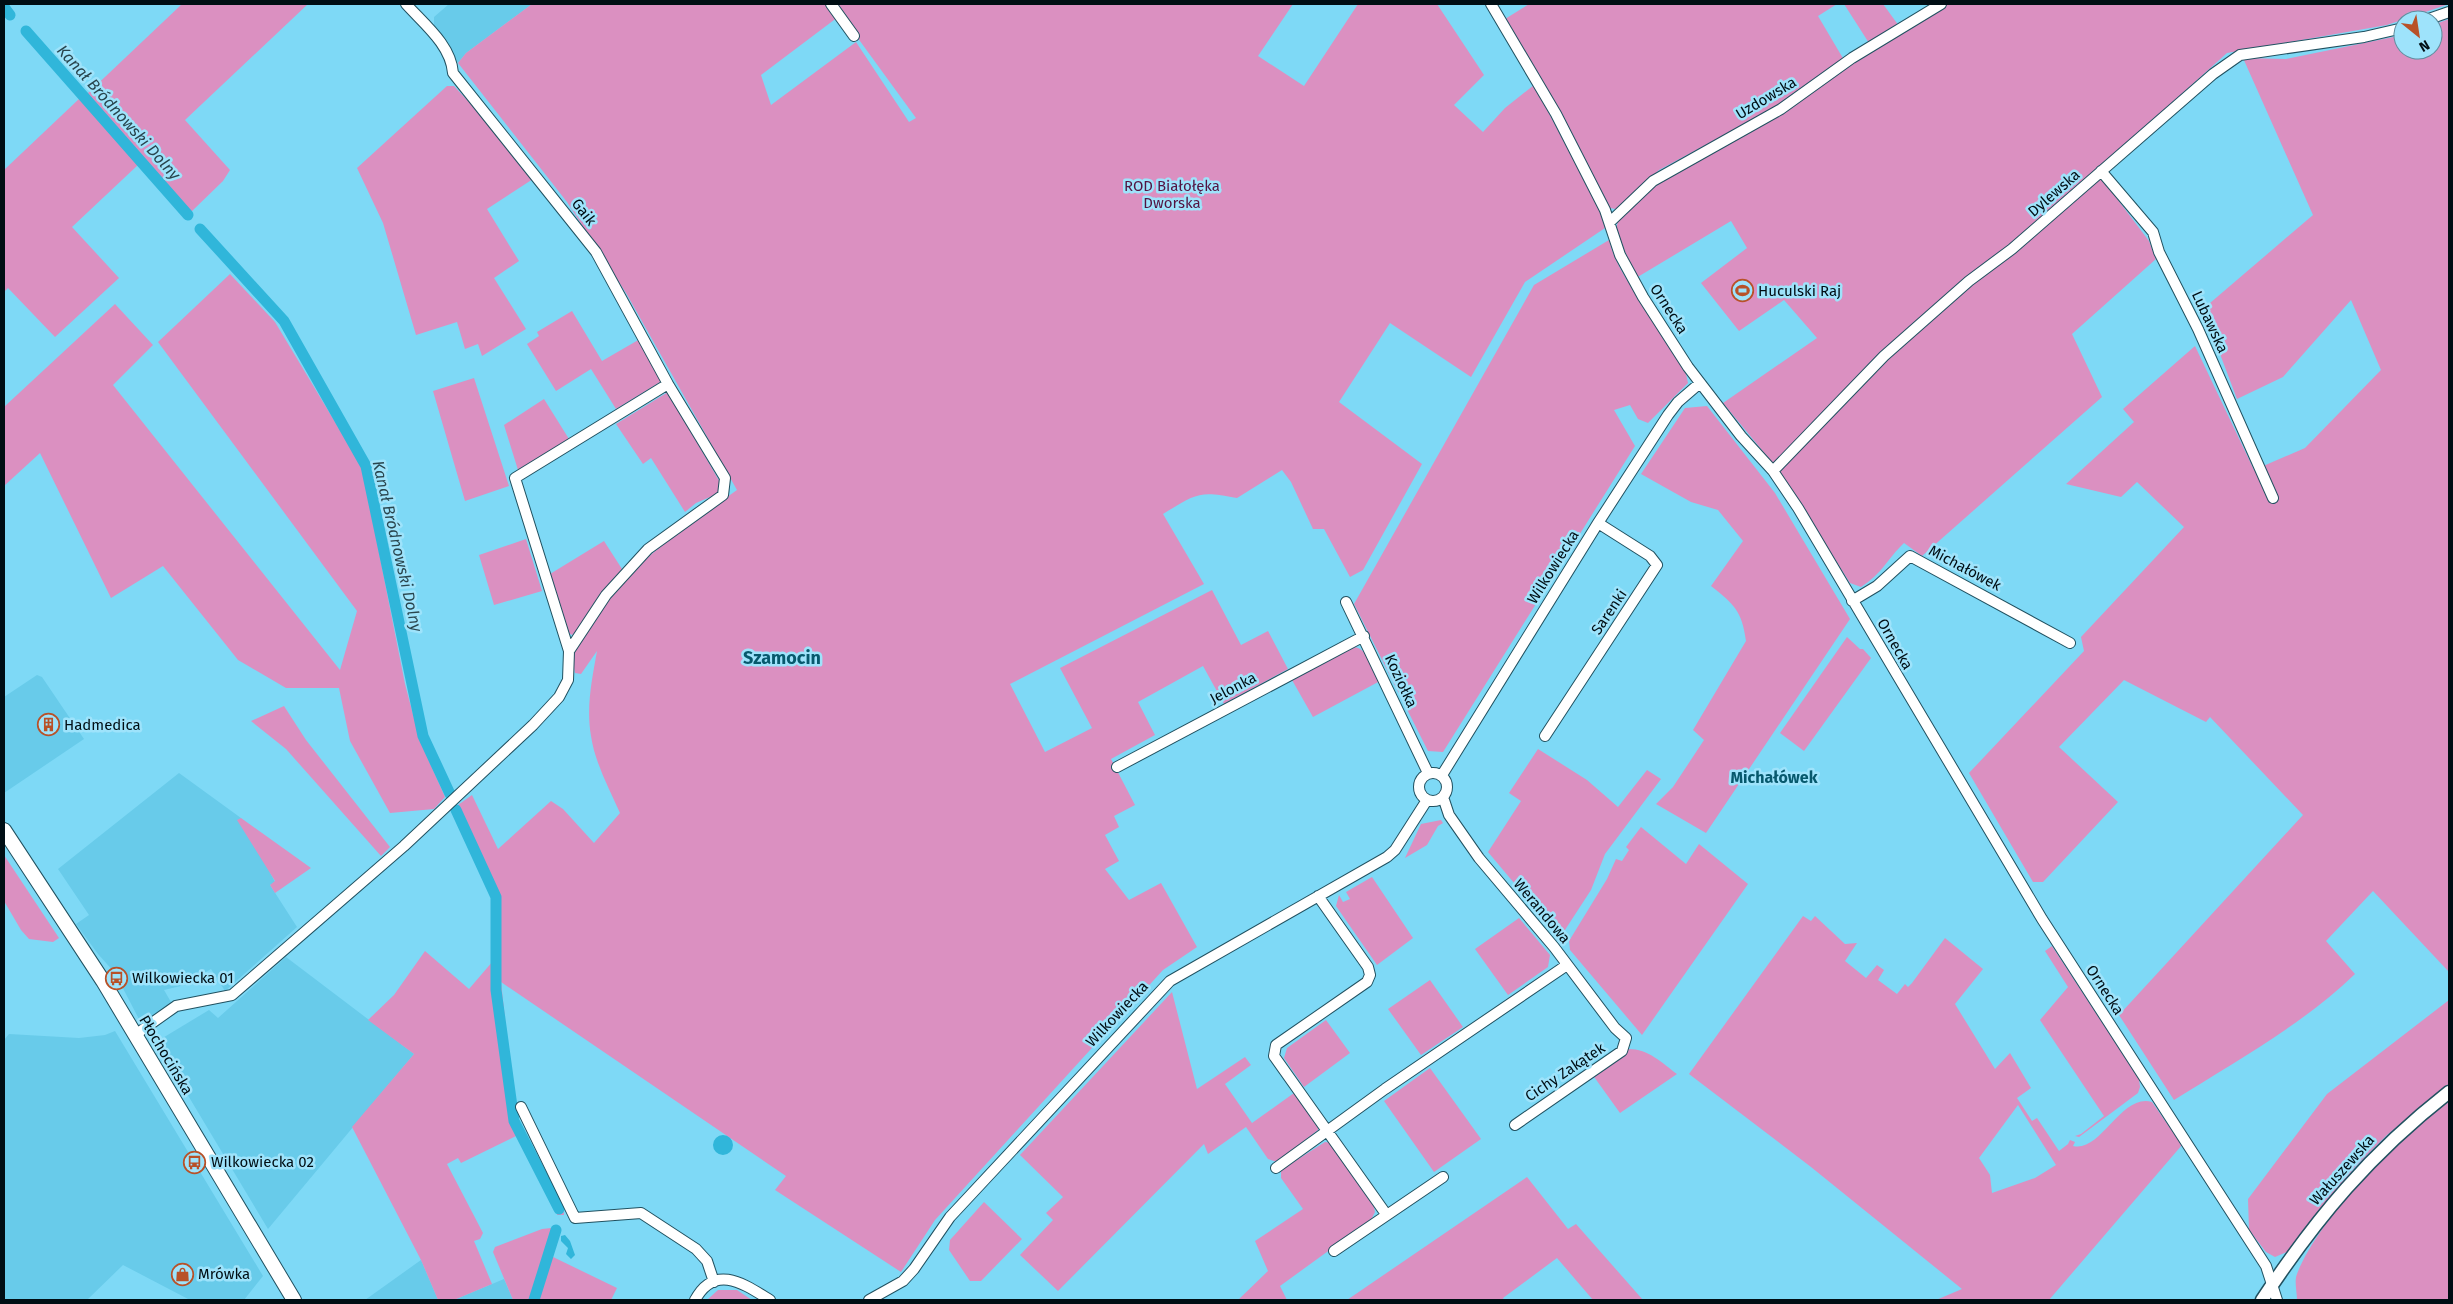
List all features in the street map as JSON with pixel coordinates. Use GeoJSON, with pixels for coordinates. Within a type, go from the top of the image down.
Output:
{"type":"FeatureCollection","features":[{"type":"Feature","properties":{"kind":"main road","name":"Płochocińska"},"geometry":{"type":"LineString","coordinates":[[4,830],[103,981],[294,1300]]}},
{"type":"Feature","properties":{"kind":"street","name":"Gaik"},"geometry":{"type":"LineString","coordinates":[[406,4],[445,48],[452,61],[453,73],[596,252],[668,384],[724,478],[723,495],[648,549],[606,595],[569,651]]}},
{"type":"Feature","properties":{"kind":"street"},"geometry":{"type":"LineString","coordinates":[[831,4],[854,36]]}},
{"type":"Feature","properties":{"kind":"street","name":"Ornecka"},"geometry":{"type":"LineString","coordinates":[[1492,4],[1556,114],[1610,222],[1616,243],[1629,273],[1700,383],[1741,436],[1772,471],[1798,508],[2042,919],[2266,1266],[2277,1300]]}},
{"type":"Feature","properties":{"kind":"street","name":"Uzdowska"},"geometry":{"type":"LineString","coordinates":[[1610,222],[1653,180],[1781,109],[1852,58],[1941,4]]}},
{"type":"Feature","properties":{"kind":"street","name":"Dylewska"},"geometry":{"type":"LineString","coordinates":[[1772,471],[1884,356],[1969,281],[2012,249],[2213,74],[2240,56],[2364,37],[2393,30]]}},
{"type":"Feature","properties":{"kind":"street","name":"Lubawska"},"geometry":{"type":"LineString","coordinates":[[2101,171],[2153,232],[2159,252],[2192,316],[2274,498]]}},
{"type":"Feature","properties":{"kind":"street","name":"Wilkowiecka"},"geometry":{"type":"LineString","coordinates":[[1442,775],[1598,523],[1668,415],[1678,402],[1700,383]]}},
{"type":"Feature","properties":{"kind":"street"},"geometry":{"type":"LineString","coordinates":[[135,1035],[176,1006],[232,995],[408,843],[533,725],[559,696],[568,680],[569,651],[515,478],[668,384]]}},
{"type":"Feature","properties":{"kind":"street","name":"Sarenki"},"geometry":{"type":"LineString","coordinates":[[1545,736],[1657,565],[1650,556],[1598,523]]}},
{"type":"Feature","properties":{"kind":"street","name":"Michałówek"},"geometry":{"type":"LineString","coordinates":[[1852,601],[1881,583],[1910,556],[2070,643]]}},
{"type":"Feature","properties":{"kind":"street","name":"Koziołka"},"geometry":{"type":"LineString","coordinates":[[1346,602],[1364,636],[1428,773]]}},
{"type":"Feature","properties":{"kind":"street","name":"Jelonka"},"geometry":{"type":"LineString","coordinates":[[1117,767],[1364,636]]}},
{"type":"Feature","properties":{"kind":"street"},"geometry":{"type":"LineString","coordinates":[[1428,773],[1442,775],[1447,783],[1443,797],[1435,801],[1427,800],[1421,795],[1419,787],[1421,779],[1428,773]]}},
{"type":"Feature","properties":{"kind":"street","name":"Werandowa"},"geometry":{"type":"LineString","coordinates":[[1443,797],[1449,815],[1479,858],[1567,965],[1615,1028],[1626,1038]]}},
{"type":"Feature","properties":{"kind":"street","name":"Wilkowiecka"},"geometry":{"type":"LineString","coordinates":[[870,1300],[903,1280],[914,1269],[950,1217],[1170,981],[1387,857],[1395,850],[1427,800]]}},
{"type":"Feature","properties":{"kind":"street"},"geometry":{"type":"LineString","coordinates":[[1318,896],[1368,967],[1370,975],[1367,982],[1353,993],[1276,1045],[1274,1056],[1386,1214]]}},
{"type":"Feature","properties":{"kind":"street"},"geometry":{"type":"LineString","coordinates":[[1276,1168],[1385,1089],[1567,965]]}},
{"type":"Feature","properties":{"kind":"street","name":"Cichy Zakątek"},"geometry":{"type":"LineString","coordinates":[[1515,1124],[1622,1051],[1626,1038]]}},
{"type":"Feature","properties":{"kind":"street","name":"Wałuszewska"},"geometry":{"type":"LineString","coordinates":[[2273,1284],[2334,1200],[2374,1156],[2449,1092]]}},
{"type":"Feature","properties":{"kind":"street"},"geometry":{"type":"LineString","coordinates":[[521,1107],[526,1121],[565,1192],[575,1218],[641,1213],[696,1248],[707,1261],[714,1282]]}},
{"type":"Feature","properties":{"kind":"street"},"geometry":{"type":"LineString","coordinates":[[1334,1251],[1443,1177]]}},
{"type":"Feature","properties":{"kind":"street"},"geometry":{"type":"LineString","coordinates":[[695,1300],[701,1290],[714,1282],[732,1280],[741,1282],[770,1300]]}},
{"type":"Feature","properties":{"kind":"street"},"geometry":{"type":"LineString","coordinates":[[2262,1300],[2273,1284]]}},
{"type":"Feature","properties":{"kind":"shaded area"},"geometry":{"type":"Polygon","coordinates":[[[449,4],[532,4],[466,53],[458,63],[434,31],[434,17],[449,4]]]}},
{"type":"Feature","properties":{"kind":"shaded area"},"geometry":{"type":"Polygon","coordinates":[[[37,675],[42,677],[84,739],[4,793],[4,697],[37,675]]]}},
{"type":"Feature","properties":{"kind":"shaded area"},"geometry":{"type":"Polygon","coordinates":[[[179,773],[241,818],[275,882],[270,885],[297,927],[225,991],[211,969],[185,985],[164,990],[171,1002],[148,1022],[141,1023],[115,973],[76,924],[89,915],[58,869],[179,773]]]}},
{"type":"Feature","properties":{"kind":"shaded area"},"geometry":{"type":"Polygon","coordinates":[[[286,957],[414,1054],[268,1229],[156,1042],[209,1010],[218,1018],[286,957]]]}},
{"type":"Feature","properties":{"kind":"shaded area"},"geometry":{"type":"Polygon","coordinates":[[[115,1031],[263,1276],[244,1300],[190,1300],[123,1265],[87,1300],[4,1300],[4,1040],[9,1034],[79,1038],[105,1035],[115,1031]]]}},
{"type":"Feature","properties":{"kind":"shaded area"},"geometry":{"type":"Polygon","coordinates":[[[723,1135],[730,1138],[733,1145],[730,1152],[723,1155],[716,1152],[713,1145],[716,1138],[723,1135]]]}},
{"type":"Feature","properties":{"kind":"shaded area"},"geometry":{"type":"Polygon","coordinates":[[[565,1235],[570,1241],[575,1255],[571,1259],[566,1254],[568,1248],[561,1241],[561,1236],[565,1235]]]}},
{"type":"Feature","properties":{"kind":"shaded area"},"geometry":{"type":"Polygon","coordinates":[[[421,1260],[438,1300],[365,1300],[421,1260]]]}},
{"type":"Feature","properties":{"kind":"shaded area"},"geometry":{"type":"Polygon","coordinates":[[[504,1279],[513,1300],[454,1300],[504,1279]]]}},
{"type":"Feature","properties":{"kind":"green space"},"geometry":{"type":"Polygon","coordinates":[[[182,4],[308,4],[185,120],[230,170],[223,181],[191,212],[87,94],[182,4]]]}},
{"type":"Feature","properties":{"kind":"green space","name":"ROD Białołęka Dworska"},"geometry":{"type":"Polygon","coordinates":[[[532,4],[828,4],[838,17],[761,75],[771,105],[856,42],[909,122],[916,118],[833,4],[1293,4],[1258,56],[1304,86],[1358,4],[1437,4],[1484,75],[1454,105],[1483,132],[1505,108],[1534,85],[1600,210],[1605,228],[1525,282],[1471,377],[1390,323],[1339,402],[1422,464],[1363,570],[1350,577],[1324,529],[1313,529],[1291,482],[1282,470],[1237,498],[1205,494],[1191,498],[1163,514],[1204,584],[1010,684],[1045,752],[1092,728],[1060,668],[1212,590],[1241,645],[1268,631],[1288,669],[1224,704],[1203,666],[1138,702],[1155,735],[1111,759],[1135,805],[1114,816],[1119,827],[1105,835],[1119,861],[1105,869],[1129,900],[1161,883],[1197,947],[1163,970],[935,1220],[901,1272],[775,1190],[786,1176],[501,982],[515,1110],[519,1123],[563,1207],[564,1215],[557,1215],[557,1210],[518,1135],[461,1163],[458,1158],[447,1164],[483,1233],[480,1239],[474,1241],[492,1284],[454,1300],[438,1300],[421,1260],[352,1127],[414,1054],[368,1020],[394,995],[425,951],[469,989],[493,961],[493,900],[451,810],[472,795],[498,849],[551,801],[563,809],[594,843],[620,813],[599,766],[591,736],[589,704],[597,651],[581,674],[575,673],[571,653],[599,611],[632,572],[666,543],[737,490],[626,293],[567,202],[458,63],[466,53],[532,4]]]}},
{"type":"Feature","properties":{"kind":"green space"},"geometry":{"type":"Polygon","coordinates":[[[1529,4],[1837,4],[1818,16],[1844,60],[1778,106],[1659,170],[1620,206],[1616,209],[1609,208],[1505,19],[1529,4]]]}},
{"type":"Feature","properties":{"kind":"green space"},"geometry":{"type":"Polygon","coordinates":[[[1844,4],[1883,4],[1899,26],[1869,43],[1844,4]]]}},
{"type":"Feature","properties":{"kind":"green space"},"geometry":{"type":"Polygon","coordinates":[[[1945,4],[2449,4],[2431,10],[2393,10],[2393,23],[2387,25],[2227,53],[2096,171],[2149,241],[2156,259],[2072,334],[2102,397],[1922,556],[1904,543],[1880,571],[1861,587],[1850,583],[1780,472],[1723,403],[1817,338],[1784,300],[1739,331],[1701,283],[1747,248],[1731,221],[1636,278],[1616,230],[1619,216],[1644,193],[1945,4]]]}},
{"type":"Feature","properties":{"kind":"green space"},"geometry":{"type":"Polygon","coordinates":[[[2449,19],[2449,972],[2373,891],[2326,941],[2355,974],[2291,1026],[2174,1100],[2119,1015],[2303,815],[2210,717],[2206,722],[2124,680],[2059,747],[2118,802],[2043,882],[2033,882],[1969,773],[2084,651],[2081,637],[2184,527],[2137,482],[2121,497],[2066,484],[2134,422],[2123,409],[2195,346],[2254,470],[2305,448],[2381,370],[2351,300],[2283,377],[2237,399],[2203,309],[2313,215],[2243,58],[2286,59],[2393,37],[2393,60],[2443,60],[2443,21],[2449,19]]]}},
{"type":"Feature","properties":{"kind":"green space"},"geometry":{"type":"Polygon","coordinates":[[[447,86],[454,86],[483,117],[533,179],[487,209],[519,261],[494,278],[526,329],[482,356],[478,344],[465,349],[457,322],[416,335],[383,223],[357,168],[447,86]]]}},
{"type":"Feature","properties":{"kind":"green space"},"geometry":{"type":"Polygon","coordinates":[[[80,98],[139,164],[72,227],[119,278],[55,337],[8,288],[4,292],[4,170],[80,98]]]}},
{"type":"Feature","properties":{"kind":"green space"},"geometry":{"type":"Polygon","coordinates":[[[1609,240],[1620,269],[1679,356],[1685,369],[1688,383],[1648,423],[1638,419],[1630,405],[1614,410],[1635,446],[1443,752],[1428,751],[1354,604],[1534,285],[1609,240]]]}},
{"type":"Feature","properties":{"kind":"green space"},"geometry":{"type":"Polygon","coordinates":[[[230,274],[275,322],[362,467],[405,684],[420,741],[445,797],[434,809],[390,813],[350,741],[339,688],[286,688],[238,660],[163,566],[111,598],[40,453],[4,486],[4,407],[115,304],[153,345],[113,385],[340,670],[357,611],[158,342],[230,274]]]}},
{"type":"Feature","properties":{"kind":"green space"},"geometry":{"type":"Polygon","coordinates":[[[572,311],[602,361],[640,339],[662,381],[616,409],[591,369],[556,391],[527,344],[539,336],[537,332],[572,311]]]}},
{"type":"Feature","properties":{"kind":"green space"},"geometry":{"type":"Polygon","coordinates":[[[474,378],[509,486],[465,501],[433,391],[474,378]]]}},
{"type":"Feature","properties":{"kind":"green space"},"geometry":{"type":"Polygon","coordinates":[[[668,392],[721,484],[717,494],[696,503],[685,512],[651,458],[643,464],[616,424],[668,392]]]}},
{"type":"Feature","properties":{"kind":"green space"},"geometry":{"type":"Polygon","coordinates":[[[544,399],[569,439],[518,470],[504,425],[544,399]]]}},
{"type":"Feature","properties":{"kind":"green space"},"geometry":{"type":"Polygon","coordinates":[[[1707,406],[1775,493],[1850,619],[1706,833],[1656,804],[1673,787],[1704,740],[1693,730],[1746,641],[1742,622],[1736,609],[1711,586],[1743,541],[1718,510],[1691,502],[1641,474],[1685,408],[1707,406]]]}},
{"type":"Feature","properties":{"kind":"green space"},"geometry":{"type":"Polygon","coordinates":[[[526,539],[542,591],[494,605],[479,555],[526,539]]]}},
{"type":"Feature","properties":{"kind":"green space"},"geometry":{"type":"Polygon","coordinates":[[[604,541],[622,569],[577,631],[572,635],[569,633],[550,574],[604,541]]]}},
{"type":"Feature","properties":{"kind":"green space"},"geometry":{"type":"Polygon","coordinates":[[[1847,637],[1860,649],[1863,649],[1871,658],[1804,751],[1780,733],[1847,637]]]}},
{"type":"Feature","properties":{"kind":"green space"},"geometry":{"type":"Polygon","coordinates":[[[1354,647],[1359,648],[1367,655],[1380,681],[1313,717],[1292,680],[1354,647]]]}},
{"type":"Feature","properties":{"kind":"green space"},"geometry":{"type":"Polygon","coordinates":[[[284,706],[306,740],[390,847],[381,856],[286,749],[251,721],[284,706]]]}},
{"type":"Feature","properties":{"kind":"green space"},"geometry":{"type":"Polygon","coordinates":[[[1538,749],[1587,780],[1618,807],[1647,770],[1661,779],[1605,854],[1591,890],[1563,933],[1556,933],[1488,852],[1521,801],[1509,793],[1538,749]]]}},
{"type":"Feature","properties":{"kind":"green space"},"geometry":{"type":"Polygon","coordinates":[[[241,818],[311,868],[275,893],[270,885],[275,881],[237,820],[241,818]]]}},
{"type":"Feature","properties":{"kind":"green space"},"geometry":{"type":"Polygon","coordinates":[[[1441,820],[1443,823],[1438,826],[1427,845],[1405,858],[1421,824],[1441,820]]]}},
{"type":"Feature","properties":{"kind":"green space"},"geometry":{"type":"Polygon","coordinates":[[[1641,827],[1686,864],[1699,844],[1748,884],[1642,1035],[1570,950],[1569,941],[1607,879],[1616,859],[1622,861],[1629,850],[1626,847],[1641,827]]]}},
{"type":"Feature","properties":{"kind":"green space"},"geometry":{"type":"Polygon","coordinates":[[[4,855],[59,938],[53,942],[29,939],[21,930],[4,901],[4,855]]]}},
{"type":"Feature","properties":{"kind":"green space"},"geometry":{"type":"Polygon","coordinates":[[[1372,877],[1413,938],[1377,965],[1336,906],[1339,895],[1343,902],[1350,899],[1346,892],[1372,877]]]}},
{"type":"Feature","properties":{"kind":"green space"},"geometry":{"type":"Polygon","coordinates":[[[1803,916],[1811,921],[1815,916],[1845,944],[1857,943],[1845,961],[1866,978],[1877,965],[1884,970],[1878,980],[1897,994],[1905,984],[1908,987],[1912,983],[1945,938],[1983,969],[1955,1004],[1995,1069],[2010,1053],[2031,1088],[2017,1098],[2032,1121],[2037,1118],[2059,1151],[2070,1140],[2075,1142],[2073,1146],[2083,1146],[2093,1141],[2121,1114],[2131,1106],[2141,1102],[2152,1102],[2182,1145],[2049,1300],[1936,1300],[1962,1289],[1811,1167],[1689,1074],[1803,916]],[[2018,1105],[1979,1158],[1990,1175],[1992,1193],[2035,1178],[2056,1165],[2018,1105]]]}},
{"type":"Feature","properties":{"kind":"green space"},"geometry":{"type":"Polygon","coordinates":[[[1519,918],[1550,955],[1548,967],[1508,995],[1475,949],[1519,918]]]}},
{"type":"Feature","properties":{"kind":"green space"},"geometry":{"type":"Polygon","coordinates":[[[2052,946],[2139,1079],[2140,1087],[2138,1093],[2079,1137],[2075,1136],[2081,1134],[2104,1116],[2040,1020],[2068,987],[2045,951],[2052,946]]]}},
{"type":"Feature","properties":{"kind":"green space"},"geometry":{"type":"Polygon","coordinates":[[[1430,980],[1463,1027],[1421,1055],[1388,1009],[1430,980]]]}},
{"type":"Feature","properties":{"kind":"green space"},"geometry":{"type":"Polygon","coordinates":[[[1172,992],[1197,1089],[1245,1057],[1251,1065],[1225,1084],[1252,1123],[1294,1093],[1318,1125],[1318,1130],[1277,1162],[1268,1159],[1246,1127],[1208,1154],[1204,1144],[1058,1291],[1020,1255],[1053,1220],[1046,1213],[1063,1197],[1020,1155],[1172,992]]]}},
{"type":"Feature","properties":{"kind":"green space"},"geometry":{"type":"Polygon","coordinates":[[[2449,1000],[2449,1084],[2387,1135],[2355,1167],[2289,1251],[2275,1257],[2266,1252],[2249,1230],[2248,1199],[2327,1094],[2449,1000]]]}},
{"type":"Feature","properties":{"kind":"green space"},"geometry":{"type":"Polygon","coordinates":[[[1326,1020],[1350,1053],[1304,1087],[1284,1058],[1287,1048],[1326,1020]]]}},
{"type":"Feature","properties":{"kind":"green space"},"geometry":{"type":"Polygon","coordinates":[[[1628,1049],[1649,1054],[1677,1074],[1620,1113],[1592,1074],[1628,1049]]]}},
{"type":"Feature","properties":{"kind":"green space"},"geometry":{"type":"Polygon","coordinates":[[[1430,1068],[1481,1139],[1434,1172],[1384,1101],[1430,1068]]]}},
{"type":"Feature","properties":{"kind":"green space"},"geometry":{"type":"Polygon","coordinates":[[[2449,1100],[2449,1300],[2297,1300],[2297,1274],[2323,1228],[2342,1203],[2385,1155],[2429,1115],[2449,1100]]]}},
{"type":"Feature","properties":{"kind":"green space"},"geometry":{"type":"Polygon","coordinates":[[[1325,1142],[1331,1143],[1373,1203],[1375,1212],[1371,1220],[1280,1286],[1287,1300],[1238,1300],[1268,1271],[1255,1241],[1303,1209],[1281,1178],[1281,1170],[1325,1142]]]}},
{"type":"Feature","properties":{"kind":"green space"},"geometry":{"type":"Polygon","coordinates":[[[1527,1177],[1568,1229],[1576,1224],[1643,1300],[1593,1300],[1557,1258],[1503,1298],[1504,1300],[1347,1300],[1527,1177]]]}},
{"type":"Feature","properties":{"kind":"green space"},"geometry":{"type":"Polygon","coordinates":[[[984,1202],[1022,1239],[981,1281],[970,1281],[949,1250],[950,1240],[984,1202]]]}},
{"type":"Feature","properties":{"kind":"green space"},"geometry":{"type":"Polygon","coordinates":[[[560,1227],[551,1256],[617,1288],[611,1300],[513,1300],[493,1252],[495,1247],[542,1229],[560,1227]]]}},
{"type":"Feature","properties":{"kind":"green space"},"geometry":{"type":"Polygon","coordinates":[[[718,1290],[737,1290],[752,1300],[707,1300],[718,1290]]]}},
{"type":"Feature","properties":{"kind":"waterway","name":"Kanał Bródnowski Dolny"},"geometry":{"type":"LineString","coordinates":[[4,7],[10,15]]}},
{"type":"Feature","properties":{"kind":"waterway","name":"Kanał Bródnowski Dolny"},"geometry":{"type":"LineString","coordinates":[[26,31],[188,215]]}},
{"type":"Feature","properties":{"kind":"waterway","name":"Kanał Bródnowski Dolny"},"geometry":{"type":"LineString","coordinates":[[200,229],[284,321],[366,466],[423,736],[450,794]]}},
{"type":"Feature","properties":{"kind":"waterway","name":"Kanał Bródnowski Dolny"},"geometry":{"type":"LineString","coordinates":[[456,810],[496,897],[496,990],[514,1121],[559,1209]]}},
{"type":"Feature","properties":{"kind":"waterway","name":"Kanał Bródnowski Dolny"},"geometry":{"type":"LineString","coordinates":[[534,1300],[556,1230]]}},
{"type":"Feature","properties":{"kind":"place","name":"Huculski Raj"},"geometry":{"type":"Point","coordinates":[1742,291]}},
{"type":"Feature","properties":{"kind":"place","name":"Hadmedica"},"geometry":{"type":"Point","coordinates":[48,725]}},
{"type":"Feature","properties":{"kind":"place","name":"Wilkowiecka 01"},"geometry":{"type":"Point","coordinates":[116,978]}},
{"type":"Feature","properties":{"kind":"place","name":"Wilkowiecka 02"},"geometry":{"type":"Point","coordinates":[195,1162]}},
{"type":"Feature","properties":{"kind":"place","name":"Mrówka"},"geometry":{"type":"Point","coordinates":[182,1274]}},
{"type":"Feature","properties":{"kind":"district","name":"Szamocin"},"geometry":{"type":"Point","coordinates":[782,658]}},
{"type":"Feature","properties":{"kind":"district","name":"Michałówek"},"geometry":{"type":"Point","coordinates":[1774,777]}}]}
